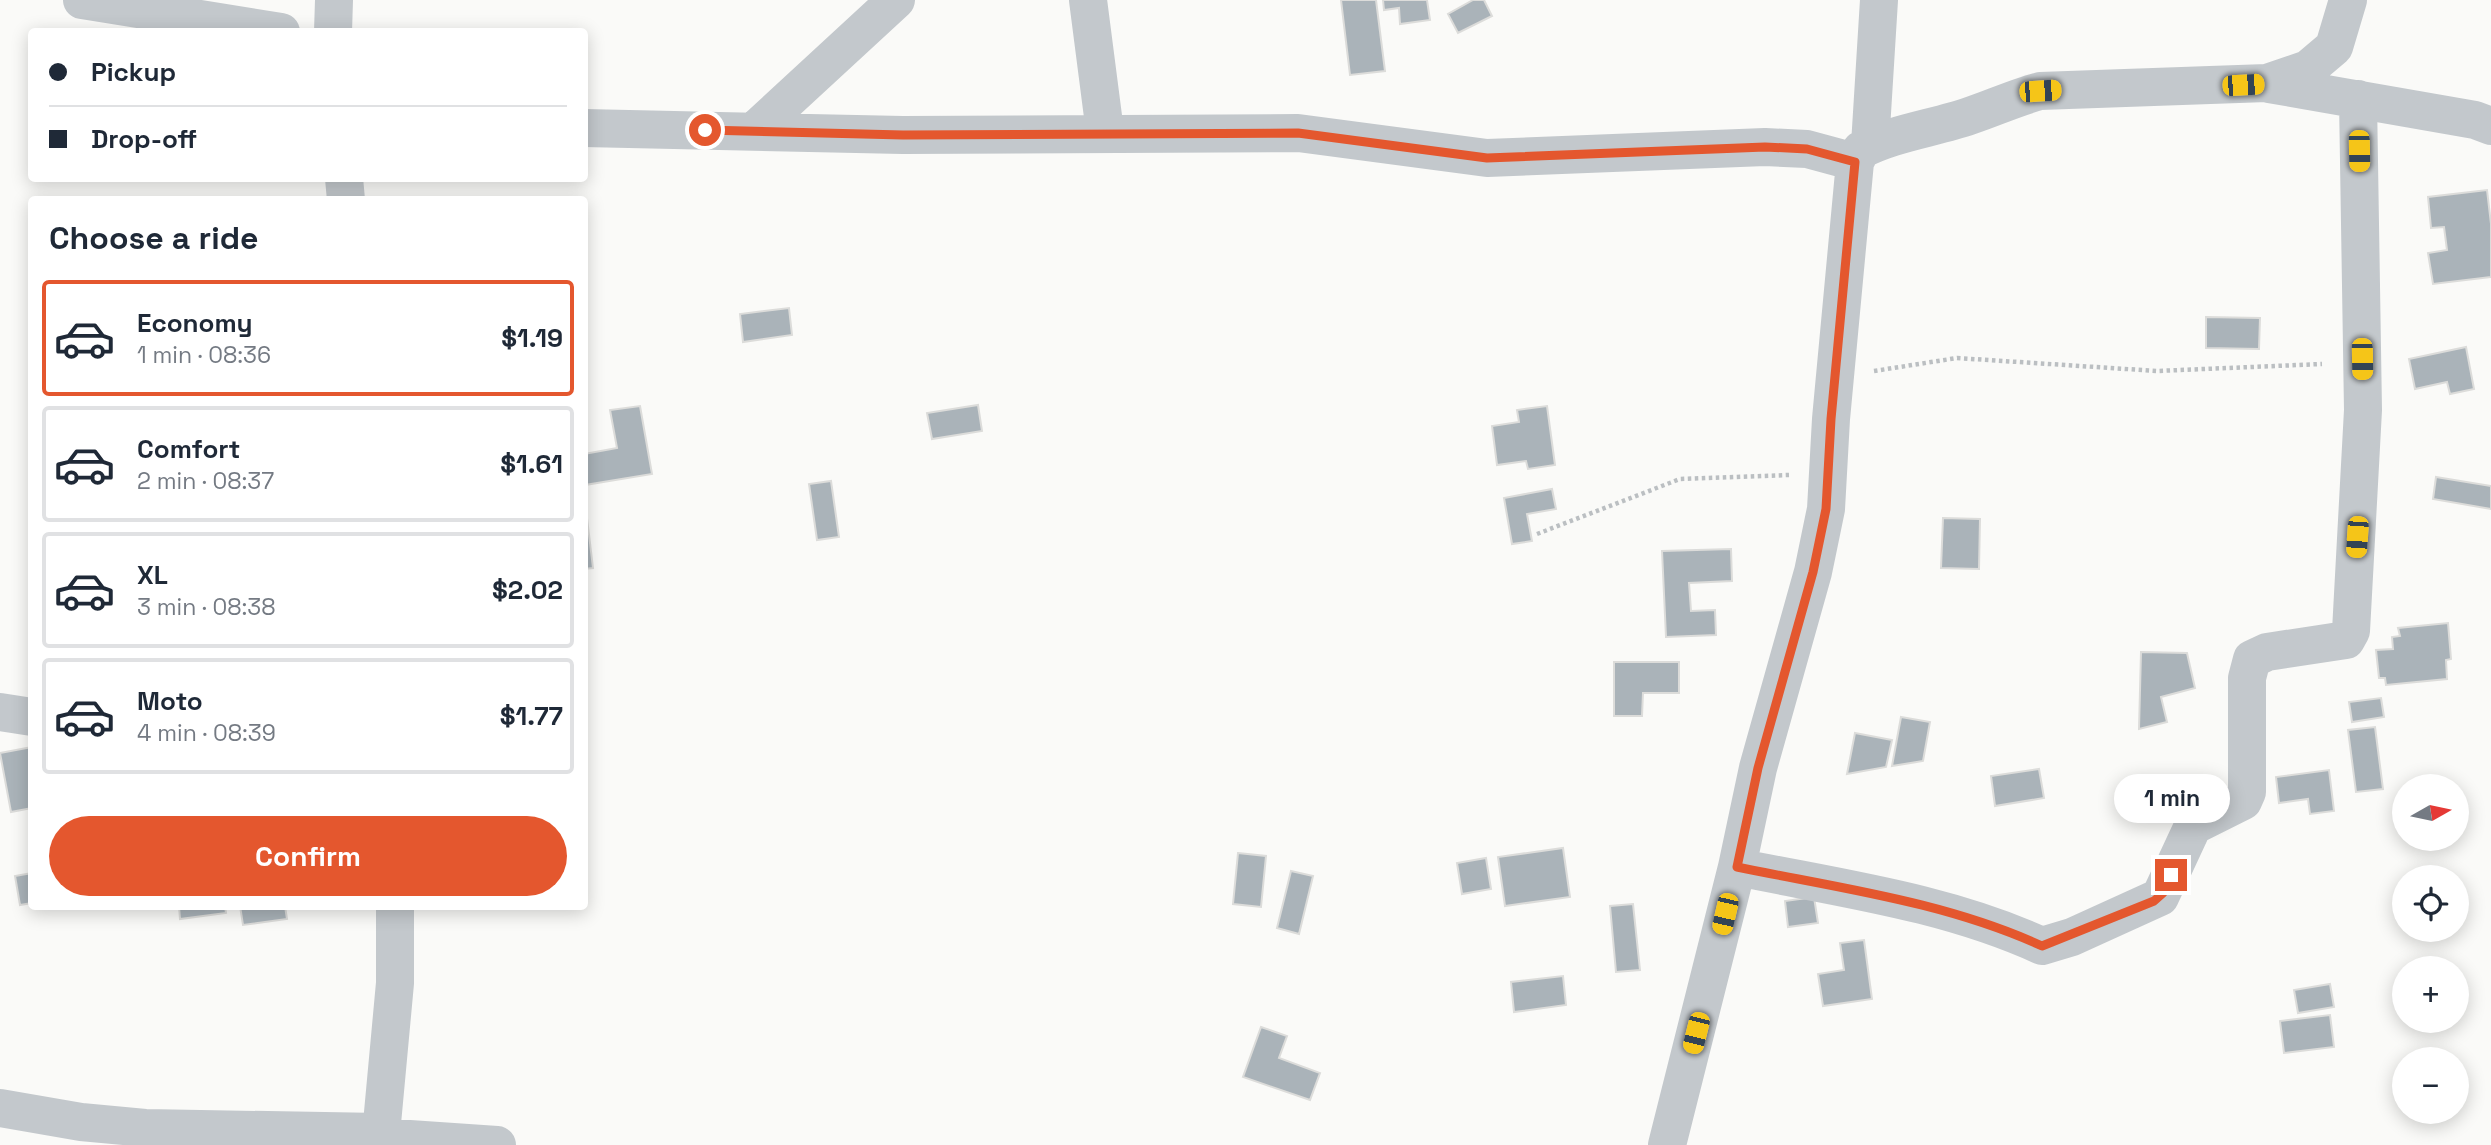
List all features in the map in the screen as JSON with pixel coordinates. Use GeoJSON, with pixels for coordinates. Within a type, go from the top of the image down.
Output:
{"type":"FeatureCollection","features":[{"type":"Feature","properties":{"kind":"street"},"geometry":{"type":"LineString","coordinates":[[82,0],[256,28]]}},
{"type":"Feature","properties":{"kind":"street"},"geometry":{"type":"LineString","coordinates":[[754,131],[895,0]]}},
{"type":"Feature","properties":{"kind":"street"},"geometry":{"type":"LineString","coordinates":[[1088,0],[1105,132]]}},
{"type":"Feature","properties":{"kind":"street"},"geometry":{"type":"LineString","coordinates":[[1667,1145],[1737,867],[1758,768],[1813,572],[1826,509],[1835,378],[1879,0]]}},
{"type":"Feature","properties":{"kind":"street"},"geometry":{"type":"LineString","coordinates":[[2267,83],[2308,69],[2334,47],[2348,0]]}},
{"type":"Feature","properties":{"kind":"street"},"geometry":{"type":"LineString","coordinates":[[588,128],[903,135],[1298,133],[1487,158],[1765,147],[1863,153],[1956,121],[2004,101],[2040,91],[2267,83],[2475,120],[2491,126]]}},
{"type":"Feature","properties":{"kind":"street"},"geometry":{"type":"LineString","coordinates":[[1737,867],[1904,901],[2005,929],[2042,946],[2072,937],[2160,897],[2193,826],[2238,805],[2246,797],[2247,678],[2254,657],[2346,640],[2350,635],[2359,513],[2362,359],[2358,99]]}},
{"type":"Feature","properties":{"kind":"street"},"geometry":{"type":"LineString","coordinates":[[0,712],[28,716]]}},
{"type":"Feature","properties":{"kind":"street"},"geometry":{"type":"LineString","coordinates":[[380,1138],[395,983],[395,910]]}},
{"type":"Feature","properties":{"kind":"street"},"geometry":{"type":"LineString","coordinates":[[0,1108],[81,1122],[145,1128],[497,1145]]}},
{"type":"Feature","properties":{"kind":"path"},"geometry":{"type":"LineString","coordinates":[[1835,378],[1957,358],[2157,371],[2316,365],[2362,359]]}},
{"type":"Feature","properties":{"kind":"path"},"geometry":{"type":"LineString","coordinates":[[1537,534],[1680,480],[1829,473]]}},
{"type":"Feature","properties":{"kind":"building"},"geometry":{"type":"Polygon","coordinates":[[[1341,0],[1376,0],[1385,71],[1350,75],[1341,0]]]}},
{"type":"Feature","properties":{"kind":"building"},"geometry":{"type":"Polygon","coordinates":[[[1383,0],[1427,0],[1430,20],[1400,24],[1399,8],[1384,10],[1383,0]]]}},
{"type":"Feature","properties":{"kind":"building"},"geometry":{"type":"Polygon","coordinates":[[[1473,0],[1484,0],[1492,16],[1458,33],[1448,14],[1473,0]]]}},
{"type":"Feature","properties":{"kind":"building"},"geometry":{"type":"Polygon","coordinates":[[[2487,190],[2491,224],[2491,277],[2433,284],[2428,253],[2447,250],[2444,227],[2431,228],[2428,197],[2487,190]]]}},
{"type":"Feature","properties":{"kind":"building"},"geometry":{"type":"Polygon","coordinates":[[[789,308],[792,335],[743,342],[740,314],[789,308]]]}},
{"type":"Feature","properties":{"kind":"building"},"geometry":{"type":"Polygon","coordinates":[[[2206,317],[2260,318],[2259,349],[2206,348],[2206,317]]]}},
{"type":"Feature","properties":{"kind":"building"},"geometry":{"type":"Polygon","coordinates":[[[2466,347],[2474,389],[2450,394],[2447,382],[2415,389],[2409,359],[2466,347]]]}},
{"type":"Feature","properties":{"kind":"building"},"geometry":{"type":"Polygon","coordinates":[[[978,405],[982,431],[932,439],[927,413],[978,405]]]}},
{"type":"Feature","properties":{"kind":"building"},"geometry":{"type":"Polygon","coordinates":[[[640,406],[652,474],[588,485],[588,453],[617,448],[610,410],[640,406]]]}},
{"type":"Feature","properties":{"kind":"building"},"geometry":{"type":"Polygon","coordinates":[[[1547,406],[1555,465],[1528,469],[1526,461],[1497,465],[1492,426],[1519,422],[1517,410],[1547,406]]]}},
{"type":"Feature","properties":{"kind":"building"},"geometry":{"type":"Polygon","coordinates":[[[2436,477],[2491,486],[2491,509],[2433,499],[2436,477]]]}},
{"type":"Feature","properties":{"kind":"building"},"geometry":{"type":"Polygon","coordinates":[[[831,481],[839,537],[817,540],[809,484],[831,481]]]}},
{"type":"Feature","properties":{"kind":"building"},"geometry":{"type":"Polygon","coordinates":[[[1552,489],[1556,509],[1527,514],[1532,541],[1512,544],[1504,498],[1552,489]]]}},
{"type":"Feature","properties":{"kind":"building"},"geometry":{"type":"Polygon","coordinates":[[[1943,518],[1980,519],[1979,569],[1941,568],[1943,518]]]}},
{"type":"Feature","properties":{"kind":"building"},"geometry":{"type":"Polygon","coordinates":[[[588,526],[593,568],[588,569],[588,526]]]}},
{"type":"Feature","properties":{"kind":"building"},"geometry":{"type":"Polygon","coordinates":[[[1731,549],[1732,581],[1689,583],[1691,611],[1715,610],[1716,635],[1666,637],[1662,551],[1731,549]]]}},
{"type":"Feature","properties":{"kind":"building"},"geometry":{"type":"Polygon","coordinates":[[[2448,623],[2451,659],[2446,660],[2447,679],[2386,685],[2385,678],[2379,678],[2376,650],[2393,649],[2392,637],[2400,636],[2398,628],[2448,623]]]}},
{"type":"Feature","properties":{"kind":"building"},"geometry":{"type":"Polygon","coordinates":[[[2141,652],[2187,653],[2195,688],[2161,697],[2167,722],[2139,729],[2141,652]]]}},
{"type":"Feature","properties":{"kind":"building"},"geometry":{"type":"Polygon","coordinates":[[[1614,662],[1679,662],[1679,693],[1643,693],[1642,716],[1614,716],[1614,662]]]}},
{"type":"Feature","properties":{"kind":"building"},"geometry":{"type":"Polygon","coordinates":[[[2381,698],[2384,717],[2352,722],[2349,702],[2381,698]]]}},
{"type":"Feature","properties":{"kind":"building"},"geometry":{"type":"Polygon","coordinates":[[[1901,717],[1930,722],[1923,761],[1892,766],[1901,717]]]}},
{"type":"Feature","properties":{"kind":"building"},"geometry":{"type":"Polygon","coordinates":[[[2375,727],[2383,789],[2356,792],[2348,730],[2375,727]]]}},
{"type":"Feature","properties":{"kind":"building"},"geometry":{"type":"Polygon","coordinates":[[[1855,733],[1892,740],[1886,767],[1847,774],[1855,733]]]}},
{"type":"Feature","properties":{"kind":"building"},"geometry":{"type":"Polygon","coordinates":[[[28,748],[28,809],[11,812],[0,753],[28,748]]]}},
{"type":"Feature","properties":{"kind":"building"},"geometry":{"type":"Polygon","coordinates":[[[2039,769],[2044,798],[1995,806],[1991,776],[2039,769]]]}},
{"type":"Feature","properties":{"kind":"building"},"geometry":{"type":"Polygon","coordinates":[[[2329,770],[2334,811],[2310,814],[2308,799],[2279,803],[2276,777],[2329,770]]]}},
{"type":"Feature","properties":{"kind":"building"},"geometry":{"type":"Polygon","coordinates":[[[1563,848],[1570,897],[1505,906],[1498,857],[1563,848]]]}},
{"type":"Feature","properties":{"kind":"building"},"geometry":{"type":"Polygon","coordinates":[[[1238,853],[1266,856],[1261,907],[1233,904],[1238,853]]]}},
{"type":"Feature","properties":{"kind":"building"},"geometry":{"type":"Polygon","coordinates":[[[1486,858],[1491,889],[1462,894],[1457,863],[1486,858]]]}},
{"type":"Feature","properties":{"kind":"building"},"geometry":{"type":"Polygon","coordinates":[[[1291,871],[1313,876],[1299,934],[1277,928],[1291,871]]]}},
{"type":"Feature","properties":{"kind":"building"},"geometry":{"type":"Polygon","coordinates":[[[28,874],[28,904],[20,905],[15,876],[28,874]]]}},
{"type":"Feature","properties":{"kind":"building"},"geometry":{"type":"Polygon","coordinates":[[[1814,897],[1818,923],[1788,927],[1785,901],[1814,897]]]}},
{"type":"Feature","properties":{"kind":"building"},"geometry":{"type":"Polygon","coordinates":[[[1633,904],[1640,970],[1616,972],[1610,906],[1633,904]]]}},
{"type":"Feature","properties":{"kind":"building"},"geometry":{"type":"Polygon","coordinates":[[[179,910],[226,910],[226,913],[180,919],[179,910]]]}},
{"type":"Feature","properties":{"kind":"building"},"geometry":{"type":"Polygon","coordinates":[[[241,910],[286,910],[287,919],[243,925],[241,910]]]}},
{"type":"Feature","properties":{"kind":"building"},"geometry":{"type":"Polygon","coordinates":[[[1864,940],[1872,999],[1823,1006],[1818,974],[1844,970],[1840,943],[1864,940]]]}},
{"type":"Feature","properties":{"kind":"building"},"geometry":{"type":"Polygon","coordinates":[[[1563,976],[1566,1005],[1514,1012],[1511,982],[1563,976]]]}},
{"type":"Feature","properties":{"kind":"building"},"geometry":{"type":"Polygon","coordinates":[[[2330,984],[2334,1007],[2298,1013],[2294,990],[2330,984]]]}},
{"type":"Feature","properties":{"kind":"building"},"geometry":{"type":"Polygon","coordinates":[[[2330,1015],[2334,1047],[2284,1053],[2280,1021],[2330,1015]]]}},
{"type":"Feature","properties":{"kind":"building"},"geometry":{"type":"Polygon","coordinates":[[[1261,1027],[1287,1036],[1279,1058],[1320,1073],[1310,1100],[1243,1077],[1261,1027]]]}},
{"type":"Feature","properties":{"kind":"route"},"geometry":{"type":"LineString","coordinates":[[705,130],[903,135],[1298,133],[1487,158],[1765,147],[1807,149],[1855,162],[1831,419],[1826,509],[1813,572],[1758,768],[1737,867],[1904,901],[2005,929],[2042,946],[2072,937],[2154,901],[2163,893],[2171,875]]}}]}
